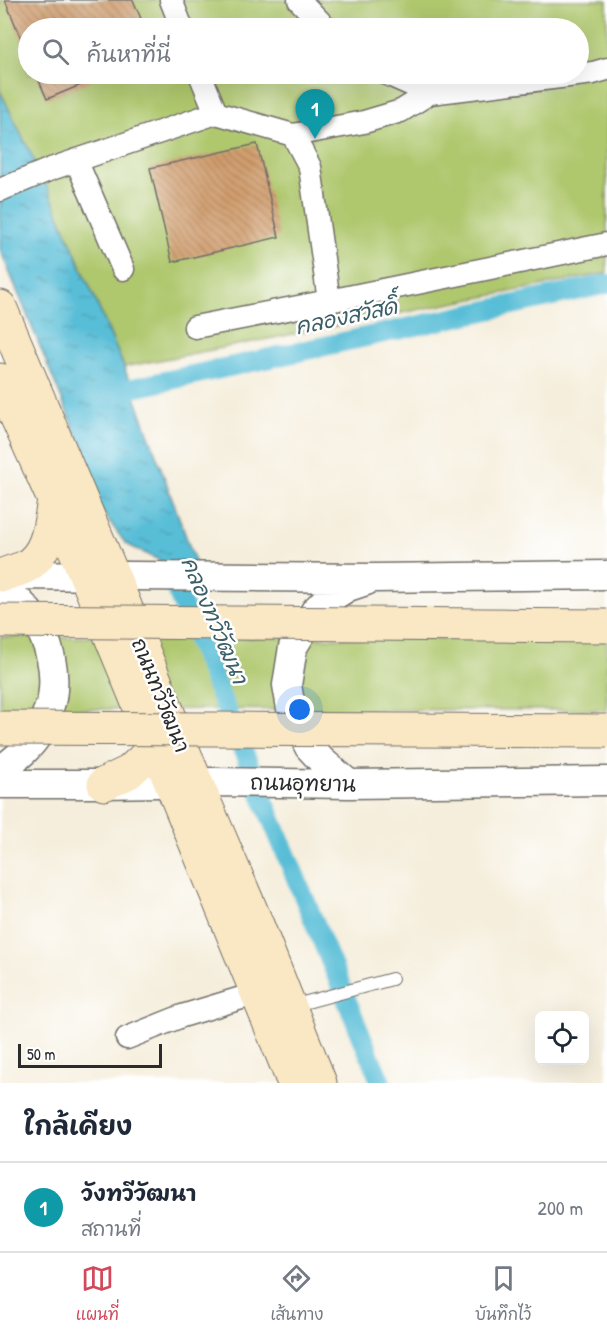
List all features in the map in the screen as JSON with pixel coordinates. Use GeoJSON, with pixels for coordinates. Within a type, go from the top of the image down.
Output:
{"type":"FeatureCollection","features":[{"type":"Feature","properties":{"kind":"main road","name":"ถนนทวีวัฒนา"},"geometry":{"type":"LineString","coordinates":[[0,307],[193,783],[256,922],[299,1004],[320,1083]]}},
{"type":"Feature","properties":{"kind":"main road","name":"ถนนทวีวัฒนา"},"geometry":{"type":"LineString","coordinates":[[0,380],[9,422],[54,500],[108,576],[153,738],[193,783],[258,993],[294,1083]]}},
{"type":"Feature","properties":{"kind":"main road"},"geometry":{"type":"LineString","coordinates":[[1,580],[27,566],[37,557],[45,544],[54,500]]}},
{"type":"Feature","properties":{"kind":"main road"},"geometry":{"type":"LineString","coordinates":[[0,621],[607,626]]}},
{"type":"Feature","properties":{"kind":"main road"},"geometry":{"type":"LineString","coordinates":[[0,728],[607,731]]}},
{"type":"Feature","properties":{"kind":"main road"},"geometry":{"type":"LineString","coordinates":[[104,784],[129,771],[150,752],[153,738]]}},
{"type":"Feature","properties":{"kind":"street"},"geometry":{"type":"LineString","coordinates":[[171,0],[178,18]]}},
{"type":"Feature","properties":{"kind":"street"},"geometry":{"type":"LineString","coordinates":[[299,0],[316,18]]}},
{"type":"Feature","properties":{"kind":"street"},"geometry":{"type":"LineString","coordinates":[[589,73],[607,69]]}},
{"type":"Feature","properties":{"kind":"street"},"geometry":{"type":"LineString","coordinates":[[204,84],[216,112]]}},
{"type":"Feature","properties":{"kind":"street"},"geometry":{"type":"LineString","coordinates":[[410,84],[430,93]]}},
{"type":"Feature","properties":{"kind":"street"},"geometry":{"type":"LineString","coordinates":[[0,190],[51,169],[216,112],[293,135],[364,122],[401,111],[430,93],[503,84]]}},
{"type":"Feature","properties":{"kind":"street"},"geometry":{"type":"LineString","coordinates":[[293,135],[310,167],[329,302]]}},
{"type":"Feature","properties":{"kind":"street"},"geometry":{"type":"LineString","coordinates":[[76,160],[123,268]]}},
{"type":"Feature","properties":{"kind":"street"},"geometry":{"type":"LineString","coordinates":[[195,327],[329,302],[607,244]]}},
{"type":"Feature","properties":{"kind":"street"},"geometry":{"type":"LineString","coordinates":[[1,580],[108,576],[374,578],[607,575]]}},
{"type":"Feature","properties":{"kind":"street"},"geometry":{"type":"LineString","coordinates":[[335,783],[309,747],[292,714],[287,685],[293,646],[315,611],[324,602],[348,587],[374,578]]}},
{"type":"Feature","properties":{"kind":"street"},"geometry":{"type":"LineString","coordinates":[[0,771],[27,750],[40,731],[52,699],[53,669],[43,634],[31,614],[1,580]]}},
{"type":"Feature","properties":{"kind":"street","name":"ถนนอุทยาน"},"geometry":{"type":"LineString","coordinates":[[0,784],[607,781]]}},
{"type":"Feature","properties":{"kind":"street"},"geometry":{"type":"LineString","coordinates":[[127,1038],[182,1016],[258,993]]}},
{"type":"Feature","properties":{"kind":"lane"},"geometry":{"type":"LineString","coordinates":[[299,1004],[392,979]]}},
{"type":"Feature","properties":{"kind":"green space"},"geometry":{"type":"Polygon","coordinates":[[[0,0],[607,0],[607,273],[124,367],[47,187],[0,91],[0,0]]]}},
{"type":"Feature","properties":{"kind":"green space"},"geometry":{"type":"Polygon","coordinates":[[[0,637],[607,639],[607,710],[0,709],[0,637]]]}},
{"type":"Feature","properties":{"kind":"water"},"geometry":{"type":"Polygon","coordinates":[[[0,91],[47,187],[124,367],[196,564],[159,560],[126,544],[95,502],[88,463],[0,249],[0,91]]]}},
{"type":"Feature","properties":{"kind":"building"},"geometry":{"type":"Polygon","coordinates":[[[5,0],[133,0],[141,18],[18,18],[18,31],[5,0]]]}},
{"type":"Feature","properties":{"kind":"building"},"geometry":{"type":"Polygon","coordinates":[[[40,84],[83,84],[47,99],[40,84]]]}},
{"type":"Feature","properties":{"kind":"building"},"geometry":{"type":"Polygon","coordinates":[[[257,144],[279,237],[172,262],[150,168],[257,144]]]}},
{"type":"Feature","properties":{"kind":"waterway","name":"คลองสวัสดิ์"},"geometry":{"type":"LineString","coordinates":[[106,394],[607,284]]}},
{"type":"Feature","properties":{"kind":"waterway","name":"คลองทวีวัฒนา"},"geometry":{"type":"LineString","coordinates":[[167,567],[381,1083]]}},
{"type":"Feature","properties":{"kind":"place","name":"วังทวีวัฒนา"},"geometry":{"type":"Point","coordinates":[315,139]}}]}
